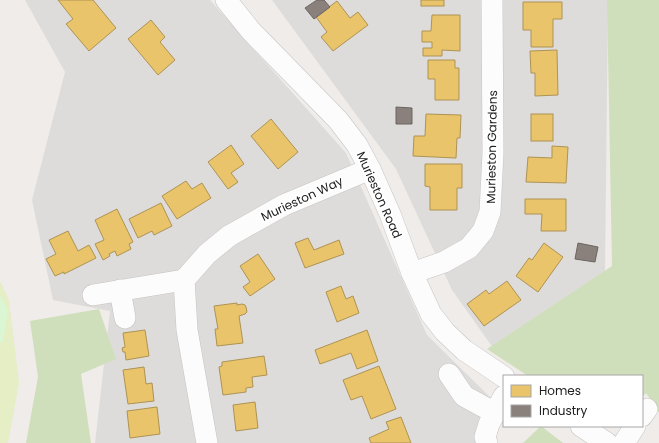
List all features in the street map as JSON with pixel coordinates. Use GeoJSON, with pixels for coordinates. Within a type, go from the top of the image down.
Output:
{"type":"FeatureCollection","features":[{"type":"Feature","properties":{"kind":"street","name":"Murieston Road"},"geometry":{"type":"LineString","coordinates":[[226,0],[251,31],[338,120],[357,145],[370,169],[390,214],[412,273],[431,314],[445,332],[464,350],[503,376]]}},
{"type":"Feature","properties":{"kind":"street","name":"Murieston Gardens"},"geometry":{"type":"LineString","coordinates":[[412,273],[444,262],[469,248],[483,231],[490,212],[493,153],[492,0]]}},
{"type":"Feature","properties":{"kind":"street","name":"Murieston Way"},"geometry":{"type":"LineString","coordinates":[[184,280],[207,254],[229,236],[284,205],[370,169]]}},
{"type":"Feature","properties":{"kind":"street"},"geometry":{"type":"LineString","coordinates":[[93,295],[184,280],[187,330],[207,443]]}},
{"type":"Feature","properties":{"kind":"street"},"geometry":{"type":"LineString","coordinates":[[120,290],[125,318]]}},
{"type":"Feature","properties":{"kind":"street"},"geometry":{"type":"LineString","coordinates":[[449,374],[464,396],[500,404],[489,424],[485,437],[487,443]]}},
{"type":"Feature","properties":{"kind":"street"},"geometry":{"type":"LineString","coordinates":[[583,427],[607,443]]}},
{"type":"Feature","properties":{"kind":"street"},"geometry":{"type":"LineString","coordinates":[[624,443],[634,427]]}},
{"type":"Feature","properties":{"kind":"shaded area"},"geometry":{"type":"Polygon","coordinates":[[[25,0],[210,0],[346,153],[427,335],[495,402],[496,443],[95,443],[110,311],[53,300],[32,200],[65,72],[25,0]]]}},
{"type":"Feature","properties":{"kind":"shaded area"},"geometry":{"type":"Polygon","coordinates":[[[272,0],[608,0],[605,271],[496,352],[452,290],[396,169],[272,0]]]}},
{"type":"Feature","properties":{"kind":"green space"},"geometry":{"type":"Polygon","coordinates":[[[607,0],[659,0],[659,413],[646,393],[643,396],[643,375],[526,375],[487,349],[612,266],[607,0]]]}},
{"type":"Feature","properties":{"kind":"green space"},"geometry":{"type":"Polygon","coordinates":[[[0,281],[9,300],[19,383],[8,443],[0,443],[0,281]]]}},
{"type":"Feature","properties":{"kind":"green space"},"geometry":{"type":"Polygon","coordinates":[[[0,295],[8,310],[3,342],[0,342],[0,295]]]}},
{"type":"Feature","properties":{"kind":"green space"},"geometry":{"type":"Polygon","coordinates":[[[99,309],[116,359],[81,374],[91,443],[26,443],[38,377],[30,321],[99,309]]]}},
{"type":"Feature","properties":{"kind":"green space"},"geometry":{"type":"Polygon","coordinates":[[[540,427],[542,427],[563,443],[523,443],[540,427]]]}},
{"type":"Feature","properties":{"kind":"building: Homes"},"geometry":{"type":"Polygon","coordinates":[[[58,0],[93,0],[116,28],[89,51],[66,24],[73,19],[58,0]]]}},
{"type":"Feature","properties":{"kind":"building: Homes"},"geometry":{"type":"Polygon","coordinates":[[[421,0],[444,0],[444,6],[421,6],[421,0]]]}},
{"type":"Feature","properties":{"kind":"building: Homes"},"geometry":{"type":"Polygon","coordinates":[[[337,1],[350,18],[358,12],[368,25],[333,51],[321,37],[327,32],[316,17],[337,1]]]}},
{"type":"Feature","properties":{"kind":"building: Homes"},"geometry":{"type":"Polygon","coordinates":[[[523,2],[562,2],[562,19],[553,19],[553,47],[531,47],[531,30],[523,30],[523,2]]]}},
{"type":"Feature","properties":{"kind":"building: Homes"},"geometry":{"type":"Polygon","coordinates":[[[432,15],[460,15],[460,51],[442,50],[442,56],[423,56],[423,48],[432,48],[432,42],[422,42],[422,31],[431,31],[432,15]]]}},
{"type":"Feature","properties":{"kind":"building: Homes"},"geometry":{"type":"Polygon","coordinates":[[[151,20],[165,37],[160,42],[175,60],[158,75],[128,39],[151,20]]]}},
{"type":"Feature","properties":{"kind":"building: Homes"},"geometry":{"type":"Polygon","coordinates":[[[557,50],[558,95],[535,96],[535,73],[531,73],[530,51],[557,50]]]}},
{"type":"Feature","properties":{"kind":"building: Homes"},"geometry":{"type":"Polygon","coordinates":[[[428,60],[455,60],[455,68],[459,68],[459,100],[435,100],[435,79],[428,79],[428,60]]]}},
{"type":"Feature","properties":{"kind":"building: Homes"},"geometry":{"type":"Polygon","coordinates":[[[426,114],[461,115],[460,138],[457,138],[456,158],[413,156],[414,136],[425,136],[426,114]]]}},
{"type":"Feature","properties":{"kind":"building: Homes"},"geometry":{"type":"Polygon","coordinates":[[[531,114],[553,114],[553,141],[531,141],[531,114]]]}},
{"type":"Feature","properties":{"kind":"building: Homes"},"geometry":{"type":"Polygon","coordinates":[[[271,119],[298,152],[278,169],[251,136],[271,119]]]}},
{"type":"Feature","properties":{"kind":"building: Homes"},"geometry":{"type":"Polygon","coordinates":[[[231,145],[244,164],[231,173],[238,182],[228,189],[208,162],[231,145]]]}},
{"type":"Feature","properties":{"kind":"building: Homes"},"geometry":{"type":"Polygon","coordinates":[[[552,146],[568,147],[566,183],[526,182],[528,157],[552,158],[552,146]]]}},
{"type":"Feature","properties":{"kind":"building: Homes"},"geometry":{"type":"Polygon","coordinates":[[[425,164],[462,164],[462,188],[457,188],[457,210],[430,210],[430,187],[425,186],[425,164]]]}},
{"type":"Feature","properties":{"kind":"building: Homes"},"geometry":{"type":"Polygon","coordinates":[[[186,181],[192,189],[202,183],[211,198],[177,219],[162,196],[186,181]]]}},
{"type":"Feature","properties":{"kind":"building: Homes"},"geometry":{"type":"Polygon","coordinates":[[[525,199],[566,199],[566,231],[541,231],[542,214],[525,214],[525,199]]]}},
{"type":"Feature","properties":{"kind":"building: Homes"},"geometry":{"type":"Polygon","coordinates":[[[161,203],[172,226],[154,235],[152,231],[138,238],[129,219],[161,203]]]}},
{"type":"Feature","properties":{"kind":"building: Homes"},"geometry":{"type":"Polygon","coordinates":[[[117,209],[133,242],[129,244],[131,249],[117,256],[115,251],[103,260],[95,244],[104,240],[95,220],[117,209]]]}},
{"type":"Feature","properties":{"kind":"building: Homes"},"geometry":{"type":"Polygon","coordinates":[[[68,231],[78,251],[89,245],[96,258],[64,274],[64,272],[55,276],[46,259],[56,254],[49,240],[68,231]]]}},
{"type":"Feature","properties":{"kind":"building: Homes"},"geometry":{"type":"Polygon","coordinates":[[[308,238],[314,250],[339,240],[344,254],[305,268],[295,243],[308,238]]]}},
{"type":"Feature","properties":{"kind":"building: Homes"},"geometry":{"type":"Polygon","coordinates":[[[544,243],[563,257],[538,292],[516,276],[529,258],[532,260],[544,243]]]}},
{"type":"Feature","properties":{"kind":"building: Homes"},"geometry":{"type":"Polygon","coordinates":[[[258,254],[275,279],[250,296],[243,287],[250,282],[240,266],[258,254]]]}},
{"type":"Feature","properties":{"kind":"building: Homes"},"geometry":{"type":"Polygon","coordinates":[[[507,281],[521,300],[484,326],[467,304],[486,290],[489,294],[507,281]]]}},
{"type":"Feature","properties":{"kind":"building: Homes"},"geometry":{"type":"Polygon","coordinates":[[[341,286],[346,299],[353,296],[359,313],[337,322],[326,292],[341,286]]]}},
{"type":"Feature","properties":{"kind":"building: Homes"},"geometry":{"type":"Polygon","coordinates":[[[237,303],[237,305],[245,305],[247,312],[239,316],[243,343],[217,346],[215,329],[218,329],[214,306],[237,303]]]}},
{"type":"Feature","properties":{"kind":"building: Homes"},"geometry":{"type":"Polygon","coordinates":[[[145,330],[149,356],[126,360],[125,352],[123,352],[122,348],[125,347],[123,333],[145,330]]]}},
{"type":"Feature","properties":{"kind":"building: Homes"},"geometry":{"type":"Polygon","coordinates":[[[367,330],[378,361],[357,369],[351,353],[320,364],[315,350],[367,330]]]}},
{"type":"Feature","properties":{"kind":"building: Homes"},"geometry":{"type":"Polygon","coordinates":[[[264,356],[267,375],[252,377],[253,387],[246,388],[246,392],[223,395],[219,367],[222,366],[222,362],[264,356]]]}},
{"type":"Feature","properties":{"kind":"building: Homes"},"geometry":{"type":"Polygon","coordinates":[[[379,366],[396,409],[371,419],[362,396],[351,400],[343,380],[379,366]]]}},
{"type":"Feature","properties":{"kind":"building: Homes"},"geometry":{"type":"Polygon","coordinates":[[[144,367],[146,384],[152,383],[154,401],[128,404],[123,370],[144,367]]]}},
{"type":"Feature","properties":{"kind":"building: Homes"},"geometry":{"type":"Polygon","coordinates":[[[255,402],[258,428],[236,431],[233,405],[255,402]]]}},
{"type":"Feature","properties":{"kind":"building: Homes"},"geometry":{"type":"Polygon","coordinates":[[[157,407],[160,434],[130,438],[127,411],[157,407]]]}},
{"type":"Feature","properties":{"kind":"building: Homes"},"geometry":{"type":"Polygon","coordinates":[[[401,417],[411,443],[371,443],[369,438],[389,429],[386,422],[401,417]]]}},
{"type":"Feature","properties":{"kind":"building: Industry"},"geometry":{"type":"Polygon","coordinates":[[[317,0],[324,0],[330,7],[314,19],[305,8],[317,0]]]}},
{"type":"Feature","properties":{"kind":"building: Industry"},"geometry":{"type":"Polygon","coordinates":[[[396,107],[412,108],[412,124],[396,124],[396,107]]]}},
{"type":"Feature","properties":{"kind":"building: Industry"},"geometry":{"type":"Polygon","coordinates":[[[578,243],[598,247],[595,262],[575,259],[578,243]]]}}]}
